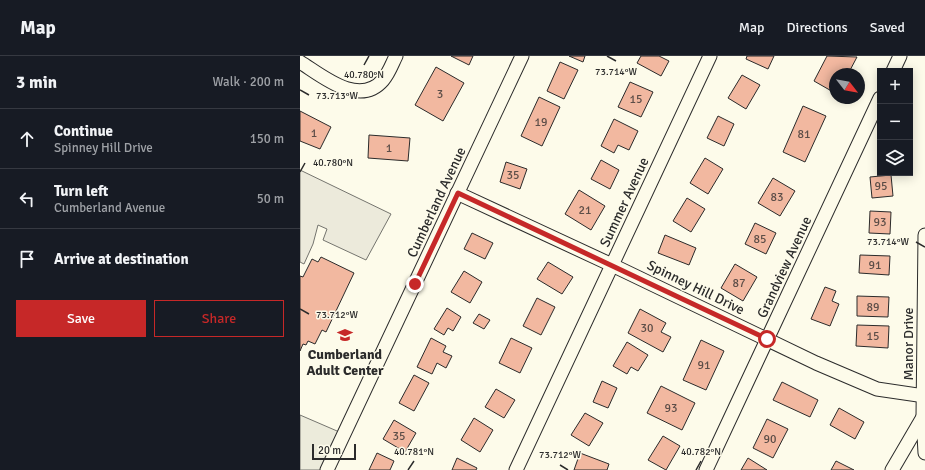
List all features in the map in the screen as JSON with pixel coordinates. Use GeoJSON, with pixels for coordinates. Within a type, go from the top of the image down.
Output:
{"type":"FeatureCollection","features":[{"type":"Feature","properties":{"kind":"street"},"geometry":{"type":"LineString","coordinates":[[300,62],[341,88],[353,91],[368,89],[382,82],[396,56]]}},
{"type":"Feature","properties":{"kind":"street","name":"Cumberland Avenue"},"geometry":{"type":"LineString","coordinates":[[327,470],[522,56]]}},
{"type":"Feature","properties":{"kind":"street","name":"Summer Avenue"},"geometry":{"type":"LineString","coordinates":[[516,470],[710,56]]}},
{"type":"Feature","properties":{"kind":"street"},"geometry":{"type":"LineString","coordinates":[[894,68],[900,56]]}},
{"type":"Feature","properties":{"kind":"street","name":"Grandview Avenue"},"geometry":{"type":"LineString","coordinates":[[706,470],[877,104]]}},
{"type":"Feature","properties":{"kind":"street","name":"Spinney Hill Drive"},"geometry":{"type":"LineString","coordinates":[[458,193],[816,363],[877,389],[924,396]]}},
{"type":"Feature","properties":{"kind":"street","name":"Manor Drive"},"geometry":{"type":"LineString","coordinates":[[925,235],[923,417],[925,453]]}},
{"type":"Feature","properties":{"kind":"street"},"geometry":{"type":"LineString","coordinates":[[892,470],[923,417]]}},
{"type":"Feature","properties":{"kind":"shaded area"},"geometry":{"type":"Polygon","coordinates":[[[300,170],[391,214],[366,260],[323,240],[327,229],[318,225],[313,244],[304,264],[300,262],[300,170]]]}},
{"type":"Feature","properties":{"kind":"shaded area"},"geometry":{"type":"Polygon","coordinates":[[[300,415],[344,434],[327,470],[300,470],[300,415]]]}},
{"type":"Feature","properties":{"kind":"building"},"geometry":{"type":"Polygon","coordinates":[[[451,56],[473,56],[469,65],[451,56]]]}},
{"type":"Feature","properties":{"kind":"building"},"geometry":{"type":"Polygon","coordinates":[[[569,56],[585,56],[583,62],[569,56]]]}},
{"type":"Feature","properties":{"kind":"building"},"geometry":{"type":"Polygon","coordinates":[[[641,56],[659,56],[669,61],[661,76],[637,63],[641,56]]]}},
{"type":"Feature","properties":{"kind":"building"},"geometry":{"type":"Polygon","coordinates":[[[747,56],[774,56],[768,69],[746,59],[747,56]]]}},
{"type":"Feature","properties":{"kind":"building"},"geometry":{"type":"Polygon","coordinates":[[[827,56],[857,57],[851,68],[829,68],[829,90],[814,81],[827,56]]]}},
{"type":"Feature","properties":{"kind":"building"},"geometry":{"type":"Polygon","coordinates":[[[560,62],[578,70],[564,99],[547,91],[560,62]]]}},
{"type":"Feature","properties":{"kind":"building"},"geometry":{"type":"Polygon","coordinates":[[[436,67],[464,83],[443,121],[415,105],[436,67]]]}},
{"type":"Feature","properties":{"kind":"building"},"geometry":{"type":"Polygon","coordinates":[[[742,75],[760,85],[746,109],[728,98],[742,75]]]}},
{"type":"Feature","properties":{"kind":"building"},"geometry":{"type":"Polygon","coordinates":[[[630,82],[653,92],[641,117],[618,107],[630,82]]]}},
{"type":"Feature","properties":{"kind":"building"},"geometry":{"type":"Polygon","coordinates":[[[539,97],[560,107],[542,146],[521,136],[539,97]]]}},
{"type":"Feature","properties":{"kind":"building"},"geometry":{"type":"Polygon","coordinates":[[[803,106],[826,116],[805,162],[783,152],[803,106]]]}},
{"type":"Feature","properties":{"kind":"building"},"geometry":{"type":"Polygon","coordinates":[[[300,111],[331,127],[320,149],[300,141],[300,111]]]}},
{"type":"Feature","properties":{"kind":"building"},"geometry":{"type":"Polygon","coordinates":[[[718,116],[734,124],[724,146],[707,138],[718,116]]]}},
{"type":"Feature","properties":{"kind":"building"},"geometry":{"type":"Polygon","coordinates":[[[614,119],[638,131],[629,150],[618,145],[614,153],[601,146],[614,119]]]}},
{"type":"Feature","properties":{"kind":"building"},"geometry":{"type":"Polygon","coordinates":[[[369,135],[410,138],[408,161],[368,158],[369,135]]]}},
{"type":"Feature","properties":{"kind":"building"},"geometry":{"type":"Polygon","coordinates":[[[705,158],[723,169],[708,194],[690,183],[705,158]]]}},
{"type":"Feature","properties":{"kind":"building"},"geometry":{"type":"Polygon","coordinates":[[[601,160],[619,170],[610,189],[591,179],[601,160]]]}},
{"type":"Feature","properties":{"kind":"building"},"geometry":{"type":"Polygon","coordinates":[[[506,162],[527,169],[520,189],[500,182],[506,162]]]}},
{"type":"Feature","properties":{"kind":"building"},"geometry":{"type":"Polygon","coordinates":[[[891,176],[893,196],[872,198],[870,177],[891,176]]]}},
{"type":"Feature","properties":{"kind":"building"},"geometry":{"type":"Polygon","coordinates":[[[773,178],[795,191],[780,216],[758,203],[773,178]]]}},
{"type":"Feature","properties":{"kind":"building"},"geometry":{"type":"Polygon","coordinates":[[[579,190],[605,206],[591,230],[565,214],[579,190]]]}},
{"type":"Feature","properties":{"kind":"building"},"geometry":{"type":"Polygon","coordinates":[[[687,198],[705,209],[691,232],[673,221],[687,198]]]}},
{"type":"Feature","properties":{"kind":"building"},"geometry":{"type":"Polygon","coordinates":[[[870,211],[891,212],[890,234],[869,233],[870,211]]]}},
{"type":"Feature","properties":{"kind":"building"},"geometry":{"type":"Polygon","coordinates":[[[755,223],[776,233],[766,254],[745,244],[755,223]]]}},
{"type":"Feature","properties":{"kind":"building"},"geometry":{"type":"Polygon","coordinates":[[[472,233],[493,243],[485,259],[464,249],[472,233]]]}},
{"type":"Feature","properties":{"kind":"building"},"geometry":{"type":"Polygon","coordinates":[[[665,235],[696,248],[689,265],[658,253],[665,235]]]}},
{"type":"Feature","properties":{"kind":"building"},"geometry":{"type":"Polygon","coordinates":[[[860,255],[890,256],[889,275],[859,273],[860,255]]]}},
{"type":"Feature","properties":{"kind":"building"},"geometry":{"type":"Polygon","coordinates":[[[321,257],[354,273],[326,332],[322,330],[315,344],[308,341],[306,345],[303,344],[300,351],[300,276],[303,277],[312,259],[318,262],[321,257]]]}},
{"type":"Feature","properties":{"kind":"building"},"geometry":{"type":"Polygon","coordinates":[[[548,262],[573,277],[562,294],[537,279],[548,262]]]}},
{"type":"Feature","properties":{"kind":"building"},"geometry":{"type":"Polygon","coordinates":[[[735,264],[757,277],[743,301],[721,288],[735,264]]]}},
{"type":"Feature","properties":{"kind":"building"},"geometry":{"type":"Polygon","coordinates":[[[464,271],[482,282],[470,303],[451,292],[464,271]]]}},
{"type":"Feature","properties":{"kind":"building"},"geometry":{"type":"Polygon","coordinates":[[[825,287],[836,291],[832,301],[839,304],[830,326],[811,319],[825,287]]]}},
{"type":"Feature","properties":{"kind":"building"},"geometry":{"type":"Polygon","coordinates":[[[857,296],[889,297],[888,317],[857,316],[857,296]]]}},
{"type":"Feature","properties":{"kind":"building"},"geometry":{"type":"Polygon","coordinates":[[[537,298],[555,307],[541,335],[523,326],[537,298]]]}},
{"type":"Feature","properties":{"kind":"building"},"geometry":{"type":"Polygon","coordinates":[[[447,308],[461,317],[453,331],[448,328],[444,335],[434,329],[447,308]]]}},
{"type":"Feature","properties":{"kind":"building"},"geometry":{"type":"Polygon","coordinates":[[[640,309],[666,323],[661,332],[671,337],[663,352],[628,333],[640,309]]]}},
{"type":"Feature","properties":{"kind":"building"},"geometry":{"type":"Polygon","coordinates":[[[479,314],[490,320],[484,329],[473,323],[479,314]]]}},
{"type":"Feature","properties":{"kind":"building"},"geometry":{"type":"Polygon","coordinates":[[[857,325],[889,326],[888,348],[856,346],[857,325]]]}},
{"type":"Feature","properties":{"kind":"building"},"geometry":{"type":"Polygon","coordinates":[[[431,338],[446,346],[443,352],[452,356],[446,368],[437,363],[432,374],[417,367],[431,338]]]}},
{"type":"Feature","properties":{"kind":"building"},"geometry":{"type":"Polygon","coordinates":[[[511,338],[532,348],[520,373],[499,363],[511,338]]]}},
{"type":"Feature","properties":{"kind":"building"},"geometry":{"type":"Polygon","coordinates":[[[701,340],[724,351],[706,390],[683,380],[701,340]]]}},
{"type":"Feature","properties":{"kind":"building"},"geometry":{"type":"Polygon","coordinates":[[[627,342],[648,355],[638,371],[631,367],[627,374],[613,366],[627,342]]]}},
{"type":"Feature","properties":{"kind":"building"},"geometry":{"type":"Polygon","coordinates":[[[414,375],[429,383],[414,411],[399,403],[414,375]]]}},
{"type":"Feature","properties":{"kind":"building"},"geometry":{"type":"Polygon","coordinates":[[[602,381],[617,388],[608,408],[593,402],[602,381]]]}},
{"type":"Feature","properties":{"kind":"building"},"geometry":{"type":"Polygon","coordinates":[[[782,382],[818,400],[810,417],[773,400],[782,382]]]}},
{"type":"Feature","properties":{"kind":"building"},"geometry":{"type":"Polygon","coordinates":[[[661,386],[695,403],[682,430],[647,413],[661,386]]]}},
{"type":"Feature","properties":{"kind":"building"},"geometry":{"type":"Polygon","coordinates":[[[496,389],[515,400],[504,418],[485,407],[496,389]]]}},
{"type":"Feature","properties":{"kind":"building"},"geometry":{"type":"Polygon","coordinates":[[[839,408],[864,422],[855,439],[830,425],[839,408]]]}},
{"type":"Feature","properties":{"kind":"building"},"geometry":{"type":"Polygon","coordinates":[[[585,413],[603,423],[589,446],[571,435],[585,413]]]}},
{"type":"Feature","properties":{"kind":"building"},"geometry":{"type":"Polygon","coordinates":[[[474,418],[493,430],[480,452],[461,440],[474,418]]]}},
{"type":"Feature","properties":{"kind":"building"},"geometry":{"type":"Polygon","coordinates":[[[767,419],[788,429],[773,458],[753,448],[767,419]]]}},
{"type":"Feature","properties":{"kind":"building"},"geometry":{"type":"Polygon","coordinates":[[[394,420],[416,433],[405,452],[383,439],[394,420]]]}},
{"type":"Feature","properties":{"kind":"building"},"geometry":{"type":"Polygon","coordinates":[[[663,436],[680,446],[666,470],[648,460],[663,436]]]}},
{"type":"Feature","properties":{"kind":"building"},"geometry":{"type":"Polygon","coordinates":[[[377,453],[394,461],[390,470],[369,470],[377,453]]]}},
{"type":"Feature","properties":{"kind":"building"},"geometry":{"type":"Polygon","coordinates":[[[580,453],[609,464],[607,470],[574,470],[580,453]]]}},
{"type":"Feature","properties":{"kind":"building"},"geometry":{"type":"Polygon","coordinates":[[[457,458],[477,468],[476,470],[452,470],[457,458]]]}},
{"type":"Feature","properties":{"kind":"building"},"geometry":{"type":"Polygon","coordinates":[[[748,458],[767,470],[741,470],[748,458]]]}},
{"type":"Feature","properties":{"kind":"building"},"geometry":{"type":"Polygon","coordinates":[[[836,461],[854,470],[831,470],[836,461]]]}},
{"type":"Feature","properties":{"kind":"place","name":"Cumberland Adult Center"},"geometry":{"type":"Point","coordinates":[345,335]}},
{"type":"Feature","properties":{"kind":"route"},"geometry":{"type":"LineString","coordinates":[[415,284],[458,193],[767,339]]}}]}
